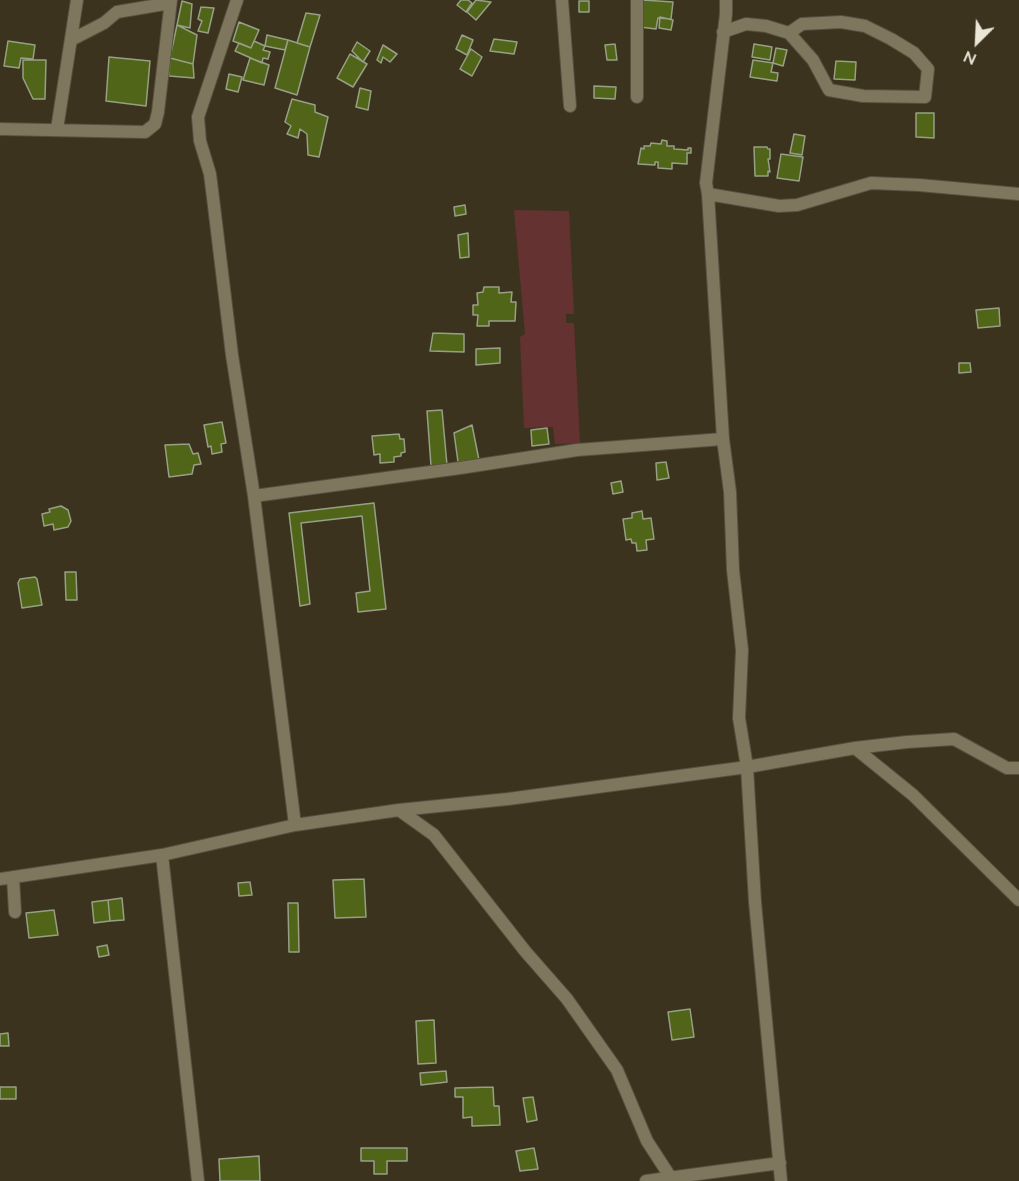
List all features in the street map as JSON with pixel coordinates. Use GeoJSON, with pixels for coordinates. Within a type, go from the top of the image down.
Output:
{"type":"FeatureCollection","features":[{"type":"Feature","properties":{"kind":"street"},"geometry":{"type":"LineString","coordinates":[[57,129],[77,0]]}},
{"type":"Feature","properties":{"kind":"street"},"geometry":{"type":"LineString","coordinates":[[237,0],[198,117],[200,141],[210,174],[232,355],[254,496],[295,825]]}},
{"type":"Feature","properties":{"kind":"street"},"geometry":{"type":"LineString","coordinates":[[562,0],[570,106]]}},
{"type":"Feature","properties":{"kind":"street"},"geometry":{"type":"LineString","coordinates":[[637,0],[637,97]]}},
{"type":"Feature","properties":{"kind":"street"},"geometry":{"type":"LineString","coordinates":[[726,0],[706,183],[723,439],[730,492],[733,570],[742,650],[740,718],[747,767],[755,902],[781,1181]]}},
{"type":"Feature","properties":{"kind":"street"},"geometry":{"type":"LineString","coordinates":[[0,129],[145,132],[155,124],[170,2],[117,12],[104,23],[71,40]]}},
{"type":"Feature","properties":{"kind":"street"},"geometry":{"type":"LineString","coordinates":[[723,32],[746,24],[766,26],[789,33],[813,60],[829,90],[863,96],[925,97],[928,69],[914,53],[865,26],[840,22],[802,24],[789,33]]}},
{"type":"Feature","properties":{"kind":"street"},"geometry":{"type":"LineString","coordinates":[[708,194],[779,206],[797,205],[870,183],[1019,194]]}},
{"type":"Feature","properties":{"kind":"street"},"geometry":{"type":"LineString","coordinates":[[254,496],[578,450],[723,439]]}},
{"type":"Feature","properties":{"kind":"street"},"geometry":{"type":"LineString","coordinates":[[15,912],[6,878],[162,855],[295,825],[399,810],[508,799],[747,767],[855,748],[954,739],[1007,768],[1019,768]]}},
{"type":"Feature","properties":{"kind":"street"},"geometry":{"type":"LineString","coordinates":[[855,748],[913,795],[1019,900]]}},
{"type":"Feature","properties":{"kind":"street"},"geometry":{"type":"LineString","coordinates":[[399,810],[434,835],[525,951],[567,999],[617,1070],[647,1141],[672,1180]]}},
{"type":"Feature","properties":{"kind":"street"},"geometry":{"type":"LineString","coordinates":[[162,855],[198,1181]]}},
{"type":"Feature","properties":{"kind":"street"},"geometry":{"type":"LineString","coordinates":[[646,1181],[672,1180],[780,1163]]}},
{"type":"Feature","properties":{"kind":"shaded area"},"geometry":{"type":"Polygon","coordinates":[[[514,210],[569,211],[574,314],[566,314],[566,323],[574,323],[580,443],[555,444],[553,427],[524,428],[520,337],[525,334],[514,210]]]}},
{"type":"Feature","properties":{"kind":"building"},"geometry":{"type":"Polygon","coordinates":[[[461,0],[468,0],[472,3],[466,12],[457,5],[461,0]]]}},
{"type":"Feature","properties":{"kind":"building"},"geometry":{"type":"Polygon","coordinates":[[[476,0],[491,2],[476,20],[467,12],[476,0]]]}},
{"type":"Feature","properties":{"kind":"building"},"geometry":{"type":"Polygon","coordinates":[[[643,0],[673,2],[671,19],[658,18],[656,29],[640,27],[643,0]]]}},
{"type":"Feature","properties":{"kind":"building"},"geometry":{"type":"Polygon","coordinates":[[[182,1],[192,4],[190,28],[177,25],[182,1]]]}},
{"type":"Feature","properties":{"kind":"building"},"geometry":{"type":"Polygon","coordinates":[[[579,1],[589,1],[589,12],[579,12],[579,1]]]}},
{"type":"Feature","properties":{"kind":"building"},"geometry":{"type":"Polygon","coordinates":[[[201,7],[214,8],[208,33],[198,31],[202,21],[198,19],[201,7]]]}},
{"type":"Feature","properties":{"kind":"building"},"geometry":{"type":"Polygon","coordinates":[[[306,13],[320,15],[310,47],[297,43],[306,13]]]}},
{"type":"Feature","properties":{"kind":"building"},"geometry":{"type":"Polygon","coordinates":[[[660,17],[673,20],[671,30],[659,28],[660,17]]]}},
{"type":"Feature","properties":{"kind":"building"},"geometry":{"type":"Polygon","coordinates":[[[239,22],[259,30],[251,48],[233,41],[239,22]]]}},
{"type":"Feature","properties":{"kind":"building"},"geometry":{"type":"Polygon","coordinates":[[[177,25],[197,35],[193,64],[170,58],[177,25]]]}},
{"type":"Feature","properties":{"kind":"building"},"geometry":{"type":"Polygon","coordinates":[[[267,35],[288,40],[285,50],[265,46],[267,35]]]}},
{"type":"Feature","properties":{"kind":"building"},"geometry":{"type":"Polygon","coordinates":[[[462,35],[473,40],[467,55],[456,49],[462,35]]]}},
{"type":"Feature","properties":{"kind":"building"},"geometry":{"type":"Polygon","coordinates":[[[494,39],[517,42],[514,54],[490,51],[494,39]]]}},
{"type":"Feature","properties":{"kind":"building"},"geometry":{"type":"Polygon","coordinates":[[[288,40],[310,47],[297,95],[275,88],[288,40]]]}},
{"type":"Feature","properties":{"kind":"building"},"geometry":{"type":"Polygon","coordinates":[[[8,41],[35,45],[33,59],[21,58],[19,68],[4,66],[8,41]]]}},
{"type":"Feature","properties":{"kind":"building"},"geometry":{"type":"Polygon","coordinates":[[[254,41],[265,46],[263,50],[270,52],[268,59],[263,58],[262,63],[235,51],[239,43],[251,48],[254,41]]]}},
{"type":"Feature","properties":{"kind":"building"},"geometry":{"type":"Polygon","coordinates":[[[357,42],[370,51],[363,62],[352,51],[357,42]]]}},
{"type":"Feature","properties":{"kind":"building"},"geometry":{"type":"Polygon","coordinates":[[[615,44],[617,60],[607,60],[605,45],[615,44]]]}},
{"type":"Feature","properties":{"kind":"building"},"geometry":{"type":"Polygon","coordinates":[[[754,44],[772,47],[770,60],[752,57],[754,44]]]}},
{"type":"Feature","properties":{"kind":"building"},"geometry":{"type":"Polygon","coordinates":[[[383,45],[397,54],[390,62],[383,57],[381,63],[377,60],[383,45]]]}},
{"type":"Feature","properties":{"kind":"building"},"geometry":{"type":"Polygon","coordinates":[[[776,48],[787,50],[783,66],[773,63],[776,48]]]}},
{"type":"Feature","properties":{"kind":"building"},"geometry":{"type":"Polygon","coordinates":[[[471,49],[482,57],[472,76],[460,69],[471,49]]]}},
{"type":"Feature","properties":{"kind":"building"},"geometry":{"type":"Polygon","coordinates":[[[350,54],[367,64],[353,87],[337,78],[350,54]]]}},
{"type":"Feature","properties":{"kind":"building"},"geometry":{"type":"Polygon","coordinates":[[[109,57],[150,61],[146,106],[106,101],[109,57]]]}},
{"type":"Feature","properties":{"kind":"building"},"geometry":{"type":"Polygon","coordinates":[[[170,58],[193,64],[194,78],[169,76],[170,58]]]}},
{"type":"Feature","properties":{"kind":"building"},"geometry":{"type":"Polygon","coordinates":[[[250,58],[269,65],[264,85],[243,80],[250,58]]]}},
{"type":"Feature","properties":{"kind":"building"},"geometry":{"type":"Polygon","coordinates":[[[23,60],[46,60],[45,99],[33,99],[23,78],[23,60]]]}},
{"type":"Feature","properties":{"kind":"building"},"geometry":{"type":"Polygon","coordinates":[[[753,60],[773,63],[771,72],[778,73],[777,81],[750,77],[753,60]]]}},
{"type":"Feature","properties":{"kind":"building"},"geometry":{"type":"Polygon","coordinates":[[[836,61],[856,62],[855,80],[834,79],[836,61]]]}},
{"type":"Feature","properties":{"kind":"building"},"geometry":{"type":"Polygon","coordinates":[[[229,74],[242,77],[238,92],[226,89],[229,74]]]}},
{"type":"Feature","properties":{"kind":"building"},"geometry":{"type":"Polygon","coordinates":[[[594,86],[616,87],[615,99],[594,98],[594,86]]]}},
{"type":"Feature","properties":{"kind":"building"},"geometry":{"type":"Polygon","coordinates":[[[360,88],[371,91],[368,110],[356,107],[360,88]]]}},
{"type":"Feature","properties":{"kind":"building"},"geometry":{"type":"Polygon","coordinates":[[[292,99],[315,105],[315,112],[328,117],[319,157],[308,155],[307,134],[300,129],[298,138],[287,134],[291,126],[285,122],[292,99]]]}},
{"type":"Feature","properties":{"kind":"building"},"geometry":{"type":"Polygon","coordinates":[[[916,113],[934,113],[934,138],[916,137],[916,113]]]}},
{"type":"Feature","properties":{"kind":"building"},"geometry":{"type":"Polygon","coordinates":[[[794,134],[805,136],[802,155],[790,153],[794,134]]]}},
{"type":"Feature","properties":{"kind":"building"},"geometry":{"type":"Polygon","coordinates":[[[662,140],[667,141],[667,146],[674,146],[674,149],[688,150],[691,148],[691,153],[687,153],[687,164],[672,163],[672,169],[658,168],[658,162],[655,162],[655,165],[638,164],[641,148],[650,146],[651,143],[661,144],[662,140]]]}},
{"type":"Feature","properties":{"kind":"building"},"geometry":{"type":"Polygon","coordinates":[[[754,147],[770,149],[768,176],[755,176],[754,147]]]}},
{"type":"Feature","properties":{"kind":"building"},"geometry":{"type":"Polygon","coordinates":[[[781,154],[803,157],[799,181],[777,178],[781,154]]]}},
{"type":"Feature","properties":{"kind":"building"},"geometry":{"type":"Polygon","coordinates":[[[465,205],[466,214],[455,216],[454,207],[465,205]]]}},
{"type":"Feature","properties":{"kind":"building"},"geometry":{"type":"Polygon","coordinates":[[[468,233],[469,257],[460,258],[458,235],[468,233]]]}},
{"type":"Feature","properties":{"kind":"building"},"geometry":{"type":"Polygon","coordinates":[[[484,287],[499,287],[499,293],[512,292],[511,302],[516,302],[515,321],[489,321],[489,326],[477,326],[478,315],[473,315],[473,305],[478,305],[477,293],[483,292],[484,287]]]}},
{"type":"Feature","properties":{"kind":"building"},"geometry":{"type":"Polygon","coordinates":[[[999,308],[1000,326],[978,328],[976,310],[999,308]]]}},
{"type":"Feature","properties":{"kind":"building"},"geometry":{"type":"Polygon","coordinates":[[[433,333],[464,334],[464,352],[430,351],[433,333]]]}},
{"type":"Feature","properties":{"kind":"building"},"geometry":{"type":"Polygon","coordinates":[[[500,348],[500,363],[476,365],[476,349],[500,348]]]}},
{"type":"Feature","properties":{"kind":"building"},"geometry":{"type":"Polygon","coordinates":[[[959,363],[970,363],[971,372],[959,373],[959,363]]]}},
{"type":"Feature","properties":{"kind":"building"},"geometry":{"type":"Polygon","coordinates":[[[442,410],[447,465],[431,466],[427,411],[442,410]]]}},
{"type":"Feature","properties":{"kind":"building"},"geometry":{"type":"Polygon","coordinates":[[[222,422],[226,443],[221,444],[222,452],[212,454],[211,446],[208,447],[204,425],[222,422]]]}},
{"type":"Feature","properties":{"kind":"building"},"geometry":{"type":"Polygon","coordinates":[[[472,425],[479,460],[458,462],[454,433],[472,425]]]}},
{"type":"Feature","properties":{"kind":"building"},"geometry":{"type":"Polygon","coordinates":[[[547,428],[549,444],[532,446],[531,430],[547,428]]]}},
{"type":"Feature","properties":{"kind":"building"},"geometry":{"type":"Polygon","coordinates":[[[399,434],[400,439],[404,439],[405,452],[401,453],[401,456],[394,457],[394,462],[380,463],[380,454],[374,455],[372,436],[399,434]]]}},
{"type":"Feature","properties":{"kind":"building"},"geometry":{"type":"Polygon","coordinates":[[[189,444],[193,454],[198,453],[201,464],[194,465],[192,474],[169,477],[165,445],[189,444]]]}},
{"type":"Feature","properties":{"kind":"building"},"geometry":{"type":"Polygon","coordinates":[[[666,462],[669,478],[657,480],[656,463],[666,462]]]}},
{"type":"Feature","properties":{"kind":"building"},"geometry":{"type":"Polygon","coordinates":[[[621,481],[623,492],[613,494],[611,483],[621,481]]]}},
{"type":"Feature","properties":{"kind":"building"},"geometry":{"type":"Polygon","coordinates":[[[374,503],[386,609],[358,612],[356,593],[370,591],[362,516],[301,523],[310,604],[300,606],[289,513],[374,503]]]}},
{"type":"Feature","properties":{"kind":"building"},"geometry":{"type":"Polygon","coordinates":[[[61,506],[68,510],[71,521],[68,527],[54,530],[53,524],[44,526],[42,514],[50,512],[49,509],[61,506]]]}},
{"type":"Feature","properties":{"kind":"building"},"geometry":{"type":"Polygon","coordinates":[[[642,511],[643,519],[651,518],[654,539],[646,540],[647,550],[637,551],[636,543],[632,543],[631,539],[626,540],[623,519],[632,518],[632,513],[642,511]]]}},
{"type":"Feature","properties":{"kind":"building"},"geometry":{"type":"Polygon","coordinates":[[[65,572],[76,572],[77,600],[66,600],[65,572]]]}},
{"type":"Feature","properties":{"kind":"building"},"geometry":{"type":"Polygon","coordinates":[[[35,577],[42,605],[22,608],[18,583],[20,579],[35,577]]]}},
{"type":"Feature","properties":{"kind":"building"},"geometry":{"type":"Polygon","coordinates":[[[364,879],[366,917],[335,918],[333,880],[364,879]]]}},
{"type":"Feature","properties":{"kind":"building"},"geometry":{"type":"Polygon","coordinates":[[[250,882],[252,895],[239,896],[238,883],[250,882]]]}},
{"type":"Feature","properties":{"kind":"building"},"geometry":{"type":"Polygon","coordinates":[[[122,898],[124,920],[110,921],[108,900],[122,898]]]}},
{"type":"Feature","properties":{"kind":"building"},"geometry":{"type":"Polygon","coordinates":[[[108,900],[110,921],[94,923],[92,902],[108,900]]]}},
{"type":"Feature","properties":{"kind":"building"},"geometry":{"type":"Polygon","coordinates":[[[288,903],[298,903],[299,952],[289,952],[288,903]]]}},
{"type":"Feature","properties":{"kind":"building"},"geometry":{"type":"Polygon","coordinates":[[[54,910],[58,935],[29,938],[26,913],[54,910]]]}},
{"type":"Feature","properties":{"kind":"building"},"geometry":{"type":"Polygon","coordinates":[[[107,945],[109,955],[99,957],[97,947],[107,945]]]}},
{"type":"Feature","properties":{"kind":"building"},"geometry":{"type":"Polygon","coordinates":[[[690,1009],[694,1037],[672,1040],[668,1012],[690,1009]]]}},
{"type":"Feature","properties":{"kind":"building"},"geometry":{"type":"Polygon","coordinates":[[[434,1020],[436,1063],[418,1064],[416,1021],[434,1020]]]}},
{"type":"Feature","properties":{"kind":"building"},"geometry":{"type":"Polygon","coordinates":[[[8,1033],[9,1046],[0,1046],[0,1034],[8,1033]]]}},
{"type":"Feature","properties":{"kind":"building"},"geometry":{"type":"Polygon","coordinates":[[[446,1071],[447,1082],[421,1085],[420,1073],[446,1071]]]}},
{"type":"Feature","properties":{"kind":"building"},"geometry":{"type":"Polygon","coordinates":[[[0,1087],[16,1087],[16,1099],[0,1099],[0,1087]]]}},
{"type":"Feature","properties":{"kind":"building"},"geometry":{"type":"Polygon","coordinates":[[[493,1087],[494,1106],[499,1106],[500,1125],[472,1126],[472,1117],[463,1118],[463,1097],[455,1097],[455,1088],[493,1087]]]}},
{"type":"Feature","properties":{"kind":"building"},"geometry":{"type":"Polygon","coordinates":[[[533,1097],[537,1120],[527,1122],[523,1098],[533,1097]]]}},
{"type":"Feature","properties":{"kind":"building"},"geometry":{"type":"Polygon","coordinates":[[[361,1148],[407,1148],[407,1161],[387,1161],[387,1174],[374,1174],[374,1161],[361,1161],[361,1148]]]}},
{"type":"Feature","properties":{"kind":"building"},"geometry":{"type":"Polygon","coordinates":[[[534,1148],[538,1169],[520,1171],[516,1151],[534,1148]]]}},
{"type":"Feature","properties":{"kind":"building"},"geometry":{"type":"Polygon","coordinates":[[[259,1156],[260,1181],[220,1181],[219,1159],[259,1156]]]}}]}
